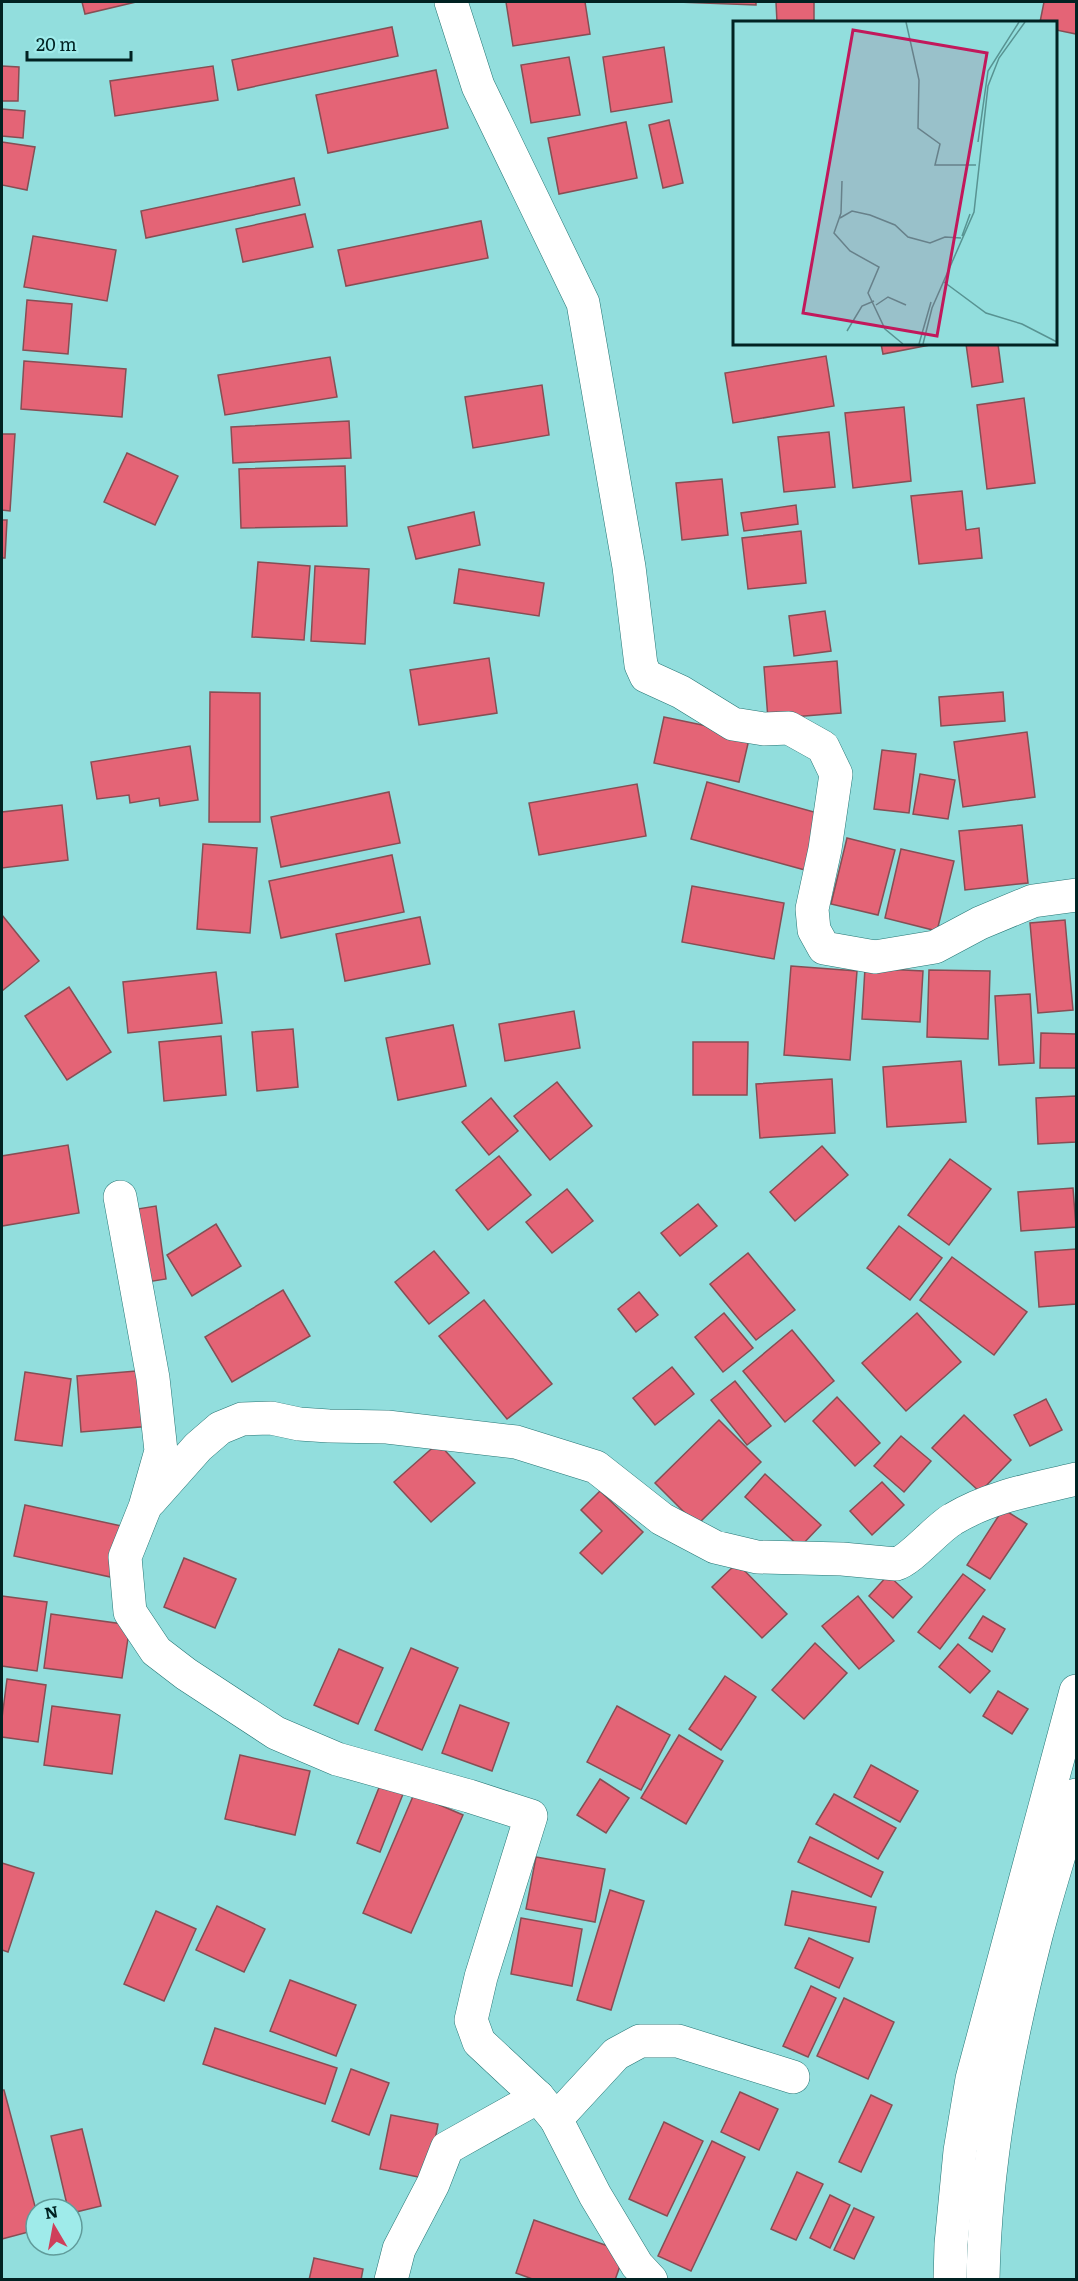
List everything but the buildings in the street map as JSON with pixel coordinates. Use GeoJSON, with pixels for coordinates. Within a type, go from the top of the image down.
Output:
{"type":"FeatureCollection","features":[{"type":"Feature","properties":{"kind":"street"},"geometry":{"type":"LineString","coordinates":[[451,2],[478,87],[583,303],[629,567],[641,665],[646,676],[681,692],[733,724],[764,729],[789,728],[823,747],[836,774],[825,849],[812,909],[814,930],[824,948],[875,957],[935,947],[980,923],[1033,901],[1077,895]]}},
{"type":"Feature","properties":{"kind":"street"},"geometry":{"type":"LineString","coordinates":[[120,1197],[153,1378],[161,1451],[145,1507],[125,1557],[130,1612],[156,1651],[186,1674],[256,1720],[294,1741],[337,1759],[470,1796],[531,1816],[481,1977],[471,2020],[479,2042],[547,2108],[637,2265],[651,2280]]}},
{"type":"Feature","properties":{"kind":"street"},"geometry":{"type":"LineString","coordinates":[[145,1507],[198,1447],[220,1428],[242,1419],[271,1418],[299,1424],[387,1427],[516,1442],[596,1467],[662,1519],[715,1547],[757,1557],[842,1559],[896,1564],[903,1562],[953,1519],[1006,1495],[1077,1479]]}},
{"type":"Feature","properties":{"kind":"street"},"geometry":{"type":"LineString","coordinates":[[950,2280],[960,2151],[972,2079],[1077,1691]]}},
{"type":"Feature","properties":{"kind":"street"},"geometry":{"type":"LineString","coordinates":[[983,2280],[992,2152],[1005,2069],[1036,1934],[1069,1851],[1077,1795]]}},
{"type":"Feature","properties":{"kind":"street"},"geometry":{"type":"LineString","coordinates":[[391,2280],[399,2249],[433,2184],[447,2148],[547,2108],[616,2054],[640,2041],[678,2041],[793,2077]]}}]}
